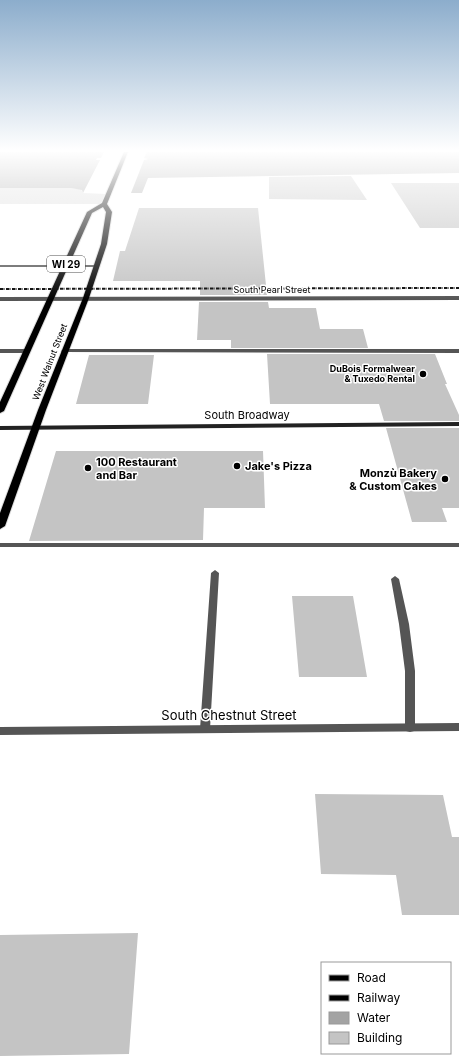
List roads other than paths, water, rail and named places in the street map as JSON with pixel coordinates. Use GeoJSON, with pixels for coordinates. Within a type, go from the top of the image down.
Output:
{"type":"FeatureCollection","features":[{"type":"Feature","properties":{"kind":"main road","name":"WI 29"},"geometry":{"type":"LineString","coordinates":[[0,412],[90,212],[104,204]]}},
{"type":"Feature","properties":{"kind":"main road","name":"West Walnut Street"},"geometry":{"type":"LineString","coordinates":[[0,526],[35,428],[97,266],[104,244],[109,212],[104,204]]}},
{"type":"Feature","properties":{"kind":"street"},"geometry":{"type":"LineString","coordinates":[[0,266],[97,266]]}},
{"type":"Feature","properties":{"kind":"street","name":"South Pearl Street"},"geometry":{"type":"LineString","coordinates":[[0,299],[459,298]]}},
{"type":"Feature","properties":{"kind":"street"},"geometry":{"type":"LineString","coordinates":[[0,352],[27,351]]}},
{"type":"Feature","properties":{"kind":"street"},"geometry":{"type":"LineString","coordinates":[[64,351],[459,351]]}},
{"type":"Feature","properties":{"kind":"street","name":"South Broadway"},"geometry":{"type":"LineString","coordinates":[[0,428],[459,424]]}},
{"type":"Feature","properties":{"kind":"street"},"geometry":{"type":"LineString","coordinates":[[0,545],[459,545]]}},
{"type":"Feature","properties":{"kind":"street"},"geometry":{"type":"LineString","coordinates":[[204,729],[215,573]]}},
{"type":"Feature","properties":{"kind":"street"},"geometry":{"type":"LineString","coordinates":[[395,579],[404,624],[410,671],[410,728]]}},
{"type":"Feature","properties":{"kind":"street","name":"South Chestnut Street"},"geometry":{"type":"LineString","coordinates":[[0,731],[459,727]]}},
{"type":"Feature","properties":{"kind":"railway"},"geometry":{"type":"LineString","coordinates":[[0,289],[459,288]]}},
{"type":"Feature","properties":{"kind":"place","name":"DuBois Formalwear & Tuxedo Rental"},"geometry":{"type":"Point","coordinates":[423,374]}},
{"type":"Feature","properties":{"kind":"place","name":"Jake's Pizza"},"geometry":{"type":"Point","coordinates":[237,466]}},
{"type":"Feature","properties":{"kind":"place","name":"100 Restaurant and Bar"},"geometry":{"type":"Point","coordinates":[88,468]}},
{"type":"Feature","properties":{"kind":"place","name":"Monzù Bakery & Custom Cakes"},"geometry":{"type":"Point","coordinates":[445,479]}}]}
